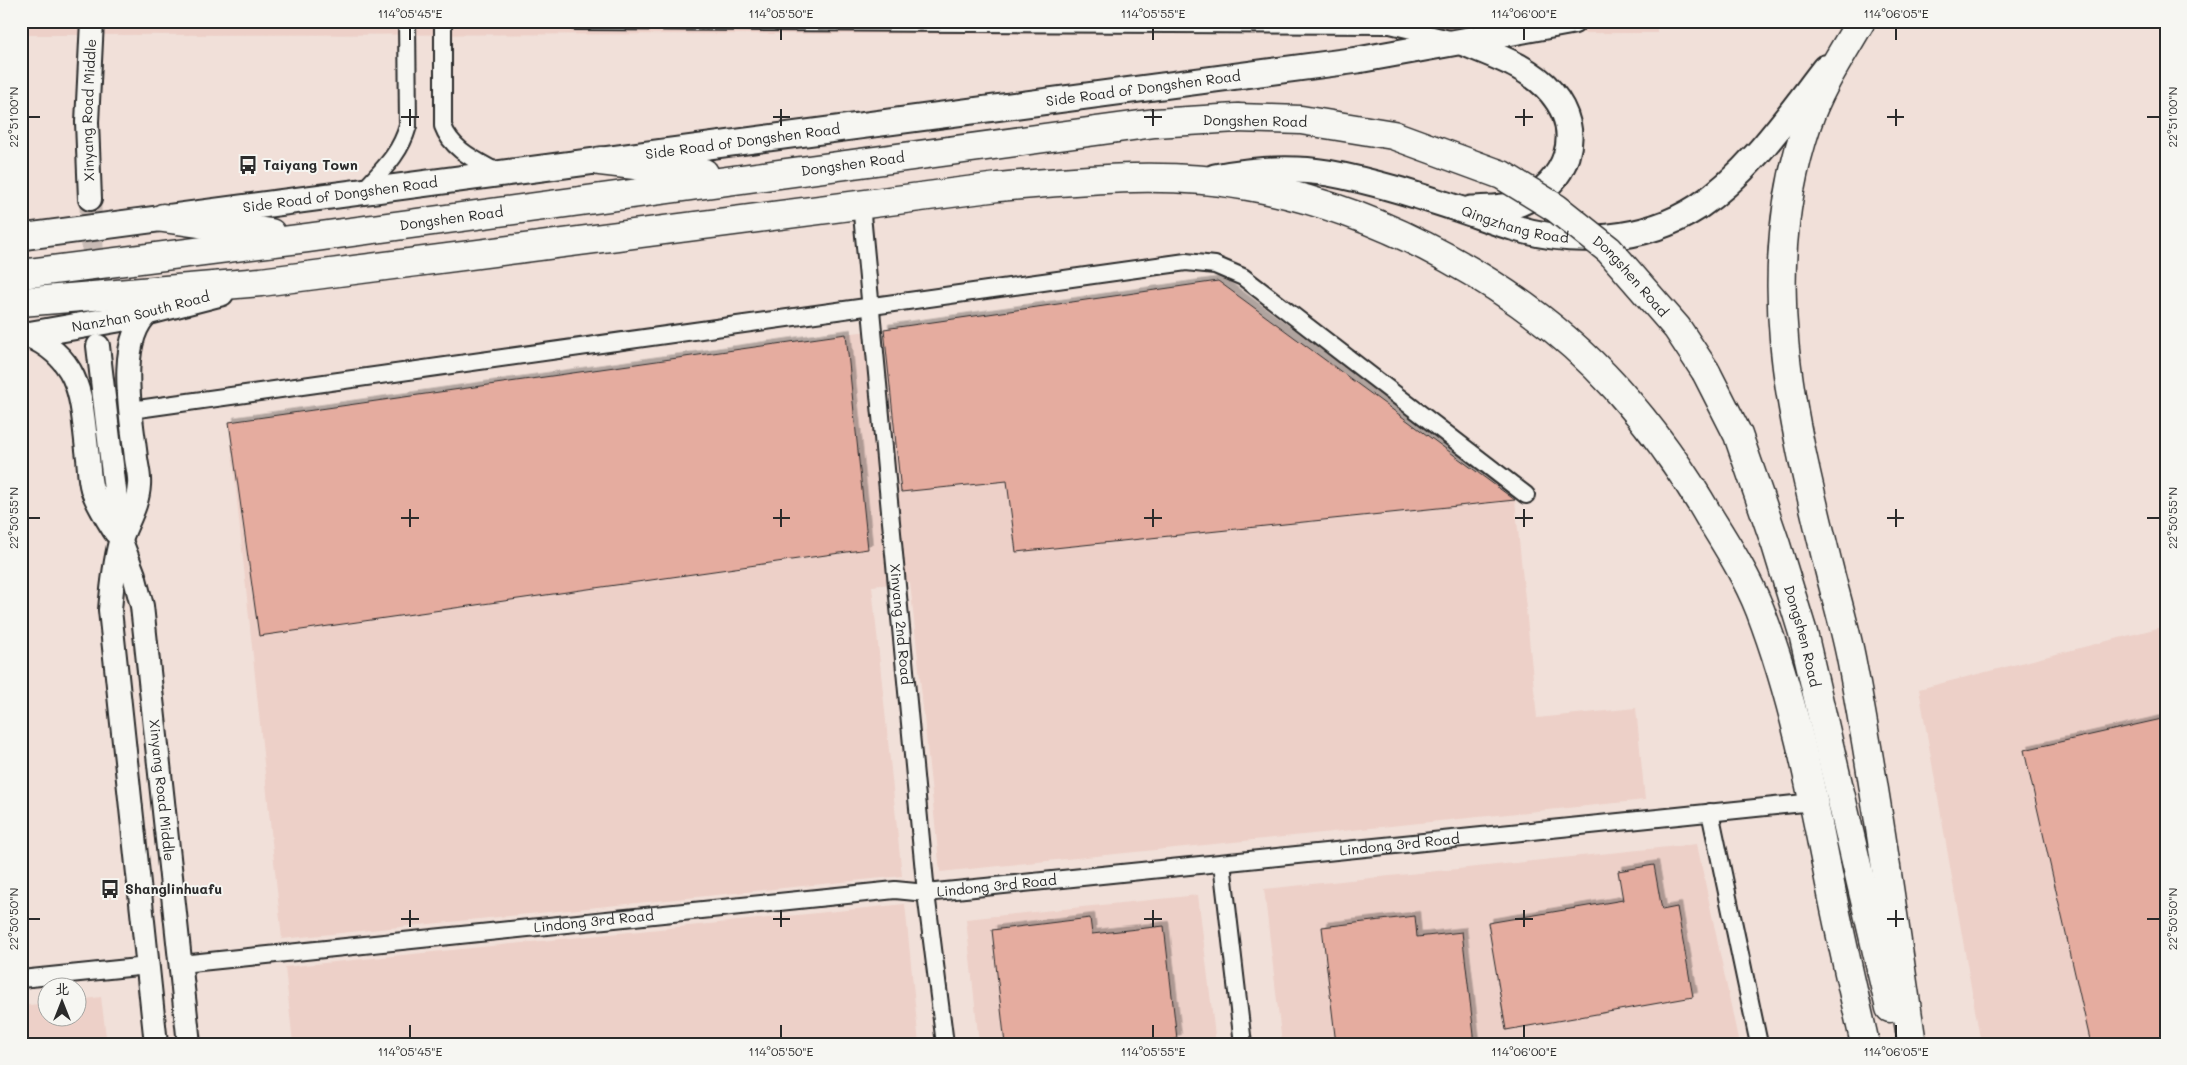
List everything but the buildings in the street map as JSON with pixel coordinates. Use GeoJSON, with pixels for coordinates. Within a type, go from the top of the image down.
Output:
{"type":"FeatureCollection","features":[{"type":"Feature","properties":{"kind":"highway"},"geometry":{"type":"LineString","coordinates":[[1861,21],[1831,73],[1808,122],[1797,159],[1783,232],[1781,292],[1787,377],[1791,402],[1806,477],[1852,661],[1912,1044]]}},
{"type":"Feature","properties":{"kind":"highway","name":"Dongshen Road"},"geometry":{"type":"LineString","coordinates":[[21,274],[307,238],[1155,123],[1237,118],[1301,120],[1393,136],[1502,175],[1556,208],[1610,250],[1677,328],[1706,372],[1738,435],[1776,545],[1803,633],[1899,1044]]}},
{"type":"Feature","properties":{"kind":"highway"},"geometry":{"type":"LineString","coordinates":[[600,161],[743,178]]}},
{"type":"Feature","properties":{"kind":"highway"},"geometry":{"type":"LineString","coordinates":[[21,302],[261,282],[998,187],[1113,177],[1203,180],[1283,193],[1326,204],[1374,223],[1424,246],[1468,270],[1546,324],[1614,385],[1654,432],[1690,483],[1738,564],[1758,607],[1778,662],[1814,802],[1865,1044]]}},
{"type":"Feature","properties":{"kind":"highway"},"geometry":{"type":"LineString","coordinates":[[162,218],[307,238]]}},
{"type":"Feature","properties":{"kind":"main road","name":"Xinyang Road Middle"},"geometry":{"type":"LineString","coordinates":[[90,199],[87,122],[92,21]]}},
{"type":"Feature","properties":{"kind":"main road"},"geometry":{"type":"LineString","coordinates":[[1462,42],[1573,21]]}},
{"type":"Feature","properties":{"kind":"main road","name":"Qingzhang Road"},"geometry":{"type":"LineString","coordinates":[[1203,180],[1254,172],[1292,170],[1327,173],[1370,182],[1514,228],[1548,235],[1580,238],[1615,236],[1647,231],[1674,221],[1698,207],[1739,173],[1773,135],[1861,21]]}},
{"type":"Feature","properties":{"kind":"main road","name":"Side Road of Dongshen Road"},"geometry":{"type":"LineString","coordinates":[[21,237],[1358,60],[1462,42]]}},
{"type":"Feature","properties":{"kind":"main road"},"geometry":{"type":"LineString","coordinates":[[1462,42],[1518,66],[1551,92],[1561,108],[1567,124],[1569,141],[1567,158],[1557,176],[1539,193],[1518,204],[1495,208],[1462,210]]}},
{"type":"Feature","properties":{"kind":"main road","name":"Nanzhan South Road"},"geometry":{"type":"LineString","coordinates":[[24,336],[149,312],[261,282]]}},
{"type":"Feature","properties":{"kind":"main road"},"geometry":{"type":"LineString","coordinates":[[120,540],[133,511],[139,485],[131,410],[129,363],[133,337],[142,318],[149,312]]}},
{"type":"Feature","properties":{"kind":"main road"},"geometry":{"type":"LineString","coordinates":[[24,336],[43,342],[63,359],[76,379],[91,488],[120,540]]}},
{"type":"Feature","properties":{"kind":"main road","name":"Xinyang Road Middle"},"geometry":{"type":"LineString","coordinates":[[98,346],[120,540],[134,575],[142,606],[189,1044]]}},
{"type":"Feature","properties":{"kind":"main road","name":"Xinyang Road Middle"},"geometry":{"type":"LineString","coordinates":[[120,540],[113,575],[110,610],[156,1044]]}},
{"type":"Feature","properties":{"kind":"street"},"geometry":{"type":"LineString","coordinates":[[362,192],[392,159],[404,142],[408,126],[407,21]]}},
{"type":"Feature","properties":{"kind":"street"},"geometry":{"type":"LineString","coordinates":[[443,21],[443,126],[447,138],[460,151],[500,174]]}},
{"type":"Feature","properties":{"kind":"street"},"geometry":{"type":"LineString","coordinates":[[574,21],[1390,23],[1462,42]]}},
{"type":"Feature","properties":{"kind":"street","name":"Xinyang 2nd Road"},"geometry":{"type":"LineString","coordinates":[[861,204],[869,306],[926,893],[945,1044]]}},
{"type":"Feature","properties":{"kind":"street"},"geometry":{"type":"LineString","coordinates":[[131,410],[1186,262],[1215,265],[1243,277],[1526,495]]}},
{"type":"Feature","properties":{"kind":"street","name":"Lindong 3rd Road"},"geometry":{"type":"LineString","coordinates":[[181,964],[895,890],[926,893],[1814,802]]}},
{"type":"Feature","properties":{"kind":"street"},"geometry":{"type":"LineString","coordinates":[[1710,812],[1759,1044]]}},
{"type":"Feature","properties":{"kind":"street"},"geometry":{"type":"LineString","coordinates":[[1222,863],[1243,1044]]}},
{"type":"Feature","properties":{"kind":"street"},"geometry":{"type":"LineString","coordinates":[[21,979],[148,966]]}},
{"type":"Feature","properties":{"kind":"shaded area"},"geometry":{"type":"Polygon","coordinates":[[[21,21],[1657,21],[1657,33],[21,35],[21,21]]]}},
{"type":"Feature","properties":{"kind":"shaded area"},"geometry":{"type":"Polygon","coordinates":[[[1218,281],[1515,500],[1537,718],[1636,708],[1645,800],[940,872],[910,582],[872,586],[902,876],[282,939],[229,422],[1218,281]]]}},
{"type":"Feature","properties":{"kind":"shaded area"},"geometry":{"type":"Polygon","coordinates":[[[2166,626],[2166,1044],[1981,1044],[1919,689],[2166,626]]]}},
{"type":"Feature","properties":{"kind":"shaded area"},"geometry":{"type":"Polygon","coordinates":[[[1697,844],[1739,1044],[1282,1044],[1264,889],[1697,844]]]}},
{"type":"Feature","properties":{"kind":"shaded area"},"geometry":{"type":"Polygon","coordinates":[[[1198,895],[1216,1044],[979,1044],[966,919],[1198,895]]]}},
{"type":"Feature","properties":{"kind":"shaded area"},"geometry":{"type":"Polygon","coordinates":[[[905,904],[919,1044],[293,1044],[285,967],[905,904]]]}},
{"type":"Feature","properties":{"kind":"shaded area"},"geometry":{"type":"Polygon","coordinates":[[[101,997],[107,1044],[21,1044],[21,1006],[38,1004],[38,1028],[88,1028],[88,999],[101,997]]]}},
{"type":"Feature","properties":{"kind":"tunnel"},"geometry":{"type":"LineString","coordinates":[[90,199],[96,312]]}},
{"type":"Feature","properties":{"kind":"place","name":"Taiyang Town"},"geometry":{"type":"Point","coordinates":[248,165]}},
{"type":"Feature","properties":{"kind":"place","name":"Shanglinhuafu"},"geometry":{"type":"Point","coordinates":[110,889]}}]}
